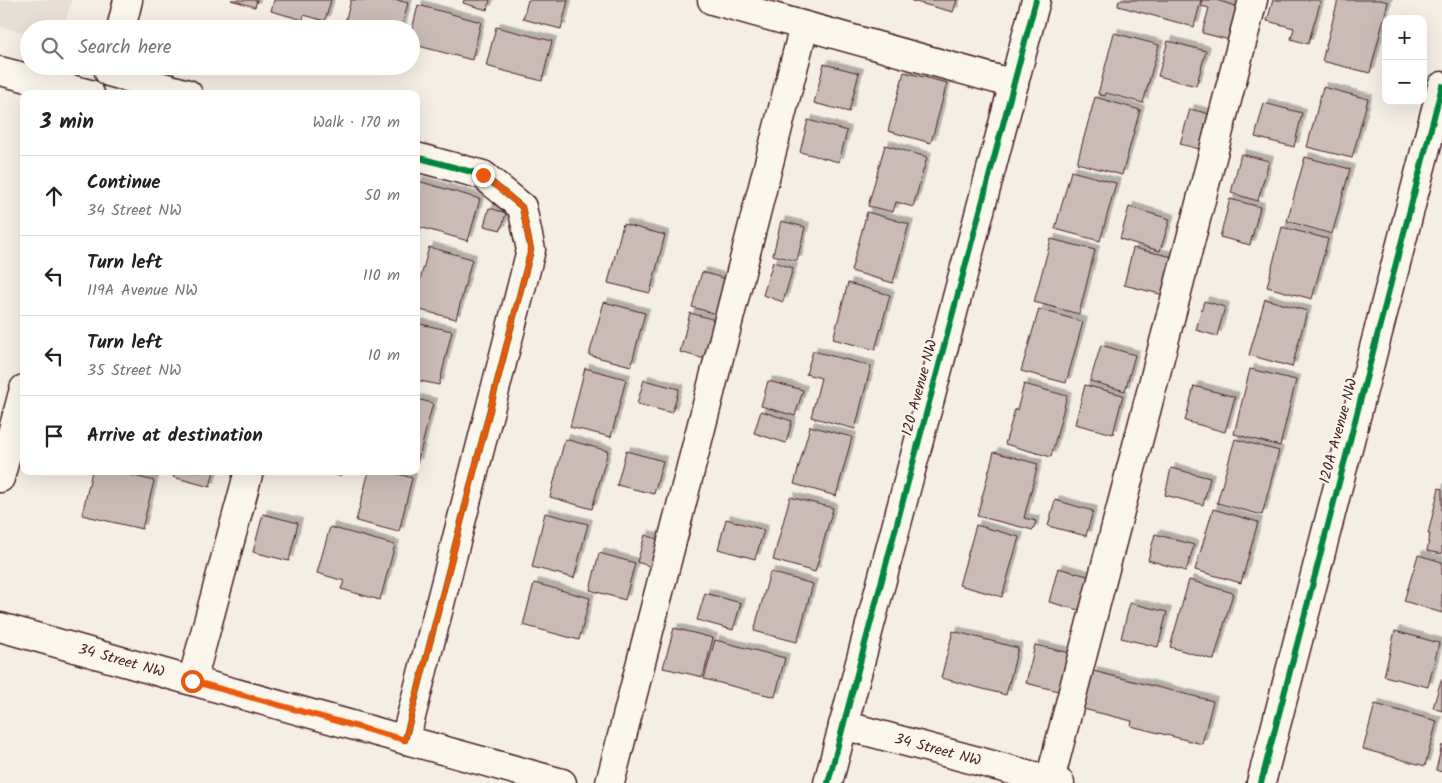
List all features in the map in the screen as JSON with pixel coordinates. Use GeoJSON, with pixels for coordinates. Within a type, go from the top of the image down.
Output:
{"type":"FeatureCollection","features":[{"type":"Feature","properties":{"kind":"street"},"geometry":{"type":"LineString","coordinates":[[123,20],[128,0]]}},
{"type":"Feature","properties":{"kind":"street"},"geometry":{"type":"LineString","coordinates":[[712,0],[1014,84]]}},
{"type":"Feature","properties":{"kind":"street","name":"120 Avenue NW"},"geometry":{"type":"LineString","coordinates":[[828,783],[1036,0]]}},
{"type":"Feature","properties":{"kind":"street"},"geometry":{"type":"LineString","coordinates":[[1055,782],[1252,0]]}},
{"type":"Feature","properties":{"kind":"street"},"geometry":{"type":"LineString","coordinates":[[610,783],[804,26]]}},
{"type":"Feature","properties":{"kind":"street"},"geometry":{"type":"LineString","coordinates":[[0,71],[74,90]]}},
{"type":"Feature","properties":{"kind":"street"},"geometry":{"type":"LineString","coordinates":[[107,77],[169,90]]}},
{"type":"Feature","properties":{"kind":"street","name":"120A Avenue NW"},"geometry":{"type":"LineString","coordinates":[[1261,783],[1442,86]]}},
{"type":"Feature","properties":{"kind":"street"},"geometry":{"type":"LineString","coordinates":[[405,740],[531,250],[522,207],[483,175],[420,157]]}},
{"type":"Feature","properties":{"kind":"street"},"geometry":{"type":"LineString","coordinates":[[0,478],[20,403]]}},
{"type":"Feature","properties":{"kind":"street"},"geometry":{"type":"LineString","coordinates":[[192,681],[248,475]]}},
{"type":"Feature","properties":{"kind":"street","name":"34 Street NW"},"geometry":{"type":"LineString","coordinates":[[0,627],[562,783]]}},
{"type":"Feature","properties":{"kind":"street","name":"34 Street NW"},"geometry":{"type":"LineString","coordinates":[[843,725],[1055,782]]}},
{"type":"Feature","properties":{"kind":"shaded area"},"geometry":{"type":"Polygon","coordinates":[[[0,0],[72,0],[66,20],[20,20],[20,32],[0,27],[0,0]]]}},
{"type":"Feature","properties":{"kind":"building"},"geometry":{"type":"Polygon","coordinates":[[[231,0],[257,0],[255,7],[231,0]]]}},
{"type":"Feature","properties":{"kind":"building"},"geometry":{"type":"Polygon","coordinates":[[[274,0],[331,0],[325,20],[304,15],[303,20],[271,11],[274,0]]]}},
{"type":"Feature","properties":{"kind":"building"},"geometry":{"type":"Polygon","coordinates":[[[351,0],[397,0],[408,3],[403,20],[346,20],[351,0]]]}},
{"type":"Feature","properties":{"kind":"building"},"geometry":{"type":"Polygon","coordinates":[[[464,0],[490,0],[487,10],[463,3],[464,0]]]}},
{"type":"Feature","properties":{"kind":"building"},"geometry":{"type":"Polygon","coordinates":[[[528,0],[568,0],[561,29],[523,19],[528,0]]]}},
{"type":"Feature","properties":{"kind":"building"},"geometry":{"type":"Polygon","coordinates":[[[912,0],[957,0],[953,12],[912,0]]]}},
{"type":"Feature","properties":{"kind":"building"},"geometry":{"type":"Polygon","coordinates":[[[1119,0],[1201,0],[1194,27],[1118,6],[1119,0]]]}},
{"type":"Feature","properties":{"kind":"building"},"geometry":{"type":"Polygon","coordinates":[[[1202,0],[1216,0],[1239,7],[1230,40],[1202,33],[1209,8],[1201,6],[1202,0]]]}},
{"type":"Feature","properties":{"kind":"building"},"geometry":{"type":"Polygon","coordinates":[[[1273,0],[1321,0],[1308,44],[1291,39],[1294,28],[1267,21],[1273,0]]]}},
{"type":"Feature","properties":{"kind":"building"},"geometry":{"type":"Polygon","coordinates":[[[1338,0],[1380,0],[1388,2],[1385,15],[1382,15],[1382,26],[1370,73],[1322,61],[1338,0]]]}},
{"type":"Feature","properties":{"kind":"building"},"geometry":{"type":"Polygon","coordinates":[[[418,5],[481,22],[472,60],[420,46],[420,20],[414,20],[418,5]]]}},
{"type":"Feature","properties":{"kind":"building"},"geometry":{"type":"Polygon","coordinates":[[[496,27],[552,41],[542,81],[486,66],[496,27]]]}},
{"type":"Feature","properties":{"kind":"building"},"geometry":{"type":"Polygon","coordinates":[[[1114,33],[1159,45],[1143,103],[1106,93],[1105,96],[1098,94],[1114,33]]]}},
{"type":"Feature","properties":{"kind":"building"},"geometry":{"type":"Polygon","coordinates":[[[1168,41],[1206,51],[1196,86],[1158,76],[1168,41]]]}},
{"type":"Feature","properties":{"kind":"building"},"geometry":{"type":"Polygon","coordinates":[[[824,64],[859,73],[849,112],[814,103],[824,64]]]}},
{"type":"Feature","properties":{"kind":"building"},"geometry":{"type":"Polygon","coordinates":[[[904,72],[947,83],[931,143],[888,131],[904,72]]]}},
{"type":"Feature","properties":{"kind":"building"},"geometry":{"type":"Polygon","coordinates":[[[1323,87],[1368,99],[1352,158],[1307,147],[1323,87]]]}},
{"type":"Feature","properties":{"kind":"building"},"geometry":{"type":"Polygon","coordinates":[[[1095,97],[1140,110],[1122,175],[1077,163],[1095,97]]]}},
{"type":"Feature","properties":{"kind":"building"},"geometry":{"type":"Polygon","coordinates":[[[1264,103],[1302,113],[1294,147],[1255,137],[1264,103]]]}},
{"type":"Feature","properties":{"kind":"building"},"geometry":{"type":"Polygon","coordinates":[[[1190,109],[1221,117],[1211,152],[1180,144],[1190,109]]]}},
{"type":"Feature","properties":{"kind":"building"},"geometry":{"type":"Polygon","coordinates":[[[808,120],[847,131],[839,162],[800,152],[808,120]]]}},
{"type":"Feature","properties":{"kind":"building"},"geometry":{"type":"Polygon","coordinates":[[[885,145],[927,157],[913,207],[896,202],[893,212],[868,206],[885,145]]]}},
{"type":"Feature","properties":{"kind":"building"},"geometry":{"type":"Polygon","coordinates":[[[1241,154],[1269,161],[1258,201],[1231,193],[1241,154]]]}},
{"type":"Feature","properties":{"kind":"building"},"geometry":{"type":"Polygon","coordinates":[[[1305,157],[1350,169],[1332,234],[1287,221],[1305,157]]]}},
{"type":"Feature","properties":{"kind":"building"},"geometry":{"type":"Polygon","coordinates":[[[1071,171],[1116,183],[1100,241],[1055,229],[1071,171]]]}},
{"type":"Feature","properties":{"kind":"building"},"geometry":{"type":"Polygon","coordinates":[[[420,182],[480,199],[468,241],[420,227],[420,182]]]}},
{"type":"Feature","properties":{"kind":"building"},"geometry":{"type":"Polygon","coordinates":[[[1230,199],[1260,207],[1250,245],[1220,237],[1230,199]]]}},
{"type":"Feature","properties":{"kind":"building"},"geometry":{"type":"Polygon","coordinates":[[[1129,207],[1170,219],[1160,251],[1120,239],[1129,207]]]}},
{"type":"Feature","properties":{"kind":"building"},"geometry":{"type":"Polygon","coordinates":[[[489,208],[506,213],[501,230],[484,226],[489,208]]]}},
{"type":"Feature","properties":{"kind":"building"},"geometry":{"type":"Polygon","coordinates":[[[867,212],[909,224],[893,283],[851,271],[867,212]]]}},
{"type":"Feature","properties":{"kind":"building"},"geometry":{"type":"Polygon","coordinates":[[[781,221],[805,227],[797,261],[773,255],[781,221]]]}},
{"type":"Feature","properties":{"kind":"building"},"geometry":{"type":"Polygon","coordinates":[[[623,224],[665,235],[650,293],[608,283],[623,224]]]}},
{"type":"Feature","properties":{"kind":"building"},"geometry":{"type":"Polygon","coordinates":[[[1282,227],[1328,239],[1312,299],[1267,287],[1282,227]]]}},
{"type":"Feature","properties":{"kind":"building"},"geometry":{"type":"Polygon","coordinates":[[[1051,239],[1095,250],[1079,314],[1034,302],[1051,239]]]}},
{"type":"Feature","properties":{"kind":"building"},"geometry":{"type":"Polygon","coordinates":[[[429,247],[472,259],[456,319],[420,310],[420,280],[429,247]]]}},
{"type":"Feature","properties":{"kind":"building"},"geometry":{"type":"Polygon","coordinates":[[[1133,248],[1173,257],[1164,295],[1124,285],[1133,248]]]}},
{"type":"Feature","properties":{"kind":"building"},"geometry":{"type":"Polygon","coordinates":[[[773,262],[793,268],[783,302],[763,295],[773,262]]]}},
{"type":"Feature","properties":{"kind":"building"},"geometry":{"type":"Polygon","coordinates":[[[702,272],[733,281],[723,316],[692,307],[702,272]]]}},
{"type":"Feature","properties":{"kind":"building"},"geometry":{"type":"Polygon","coordinates":[[[848,283],[890,295],[875,350],[833,339],[848,283]]]}},
{"type":"Feature","properties":{"kind":"building"},"geometry":{"type":"Polygon","coordinates":[[[1265,299],[1307,311],[1292,367],[1249,355],[1265,299]]]}},
{"type":"Feature","properties":{"kind":"building"},"geometry":{"type":"Polygon","coordinates":[[[1204,301],[1225,307],[1217,336],[1196,330],[1204,301]]]}},
{"type":"Feature","properties":{"kind":"building"},"geometry":{"type":"Polygon","coordinates":[[[604,302],[645,313],[631,366],[589,355],[604,302]]]}},
{"type":"Feature","properties":{"kind":"building"},"geometry":{"type":"Polygon","coordinates":[[[1039,309],[1083,322],[1066,383],[1021,371],[1039,309]]]}},
{"type":"Feature","properties":{"kind":"building"},"geometry":{"type":"Polygon","coordinates":[[[690,313],[723,322],[712,361],[680,352],[690,313]]]}},
{"type":"Feature","properties":{"kind":"building"},"geometry":{"type":"Polygon","coordinates":[[[420,324],[452,331],[439,385],[420,381],[420,324]]]}},
{"type":"Feature","properties":{"kind":"building"},"geometry":{"type":"Polygon","coordinates":[[[1101,345],[1135,355],[1125,391],[1090,381],[1101,345]]]}},
{"type":"Feature","properties":{"kind":"building"},"geometry":{"type":"Polygon","coordinates":[[[813,351],[871,366],[855,429],[811,417],[821,378],[806,374],[813,351]]]}},
{"type":"Feature","properties":{"kind":"building"},"geometry":{"type":"Polygon","coordinates":[[[585,368],[626,379],[611,437],[570,427],[585,368]]]}},
{"type":"Feature","properties":{"kind":"building"},"geometry":{"type":"Polygon","coordinates":[[[1250,369],[1296,380],[1280,446],[1234,434],[1250,369]]]}},
{"type":"Feature","properties":{"kind":"building"},"geometry":{"type":"Polygon","coordinates":[[[644,380],[679,389],[672,413],[637,404],[644,380]]]}},
{"type":"Feature","properties":{"kind":"building"},"geometry":{"type":"Polygon","coordinates":[[[768,381],[803,390],[795,416],[761,406],[768,381]]]}},
{"type":"Feature","properties":{"kind":"building"},"geometry":{"type":"Polygon","coordinates":[[[1024,384],[1067,396],[1051,457],[1005,444],[1024,384]]]}},
{"type":"Feature","properties":{"kind":"building"},"geometry":{"type":"Polygon","coordinates":[[[1085,385],[1123,395],[1113,434],[1075,424],[1085,385]]]}},
{"type":"Feature","properties":{"kind":"building"},"geometry":{"type":"Polygon","coordinates":[[[1194,386],[1235,397],[1225,432],[1185,421],[1194,386]]]}},
{"type":"Feature","properties":{"kind":"building"},"geometry":{"type":"Polygon","coordinates":[[[420,400],[433,403],[420,453],[420,400]]]}},
{"type":"Feature","properties":{"kind":"building"},"geometry":{"type":"Polygon","coordinates":[[[761,411],[792,421],[786,443],[754,433],[761,411]]]}},
{"type":"Feature","properties":{"kind":"building"},"geometry":{"type":"Polygon","coordinates":[[[810,426],[852,437],[836,496],[794,484],[810,426]]]}},
{"type":"Feature","properties":{"kind":"building"},"geometry":{"type":"Polygon","coordinates":[[[565,439],[608,451],[592,509],[550,497],[565,439]]]}},
{"type":"Feature","properties":{"kind":"building"},"geometry":{"type":"Polygon","coordinates":[[[1235,439],[1279,451],[1262,515],[1217,503],[1235,439]]]}},
{"type":"Feature","properties":{"kind":"building"},"geometry":{"type":"Polygon","coordinates":[[[626,451],[663,461],[654,494],[617,485],[626,451]]]}},
{"type":"Feature","properties":{"kind":"building"},"geometry":{"type":"Polygon","coordinates":[[[994,452],[1038,464],[1024,518],[1036,521],[1033,530],[977,516],[994,452]]]}},
{"type":"Feature","properties":{"kind":"building"},"geometry":{"type":"Polygon","coordinates":[[[1171,468],[1210,478],[1203,505],[1165,495],[1171,468]]]}},
{"type":"Feature","properties":{"kind":"building"},"geometry":{"type":"Polygon","coordinates":[[[91,475],[131,475],[154,481],[142,529],[82,515],[91,475]]]}},
{"type":"Feature","properties":{"kind":"building"},"geometry":{"type":"Polygon","coordinates":[[[174,475],[213,475],[210,487],[173,477],[174,475]]]}},
{"type":"Feature","properties":{"kind":"building"},"geometry":{"type":"Polygon","coordinates":[[[368,475],[402,475],[412,478],[399,532],[356,521],[368,475]]]}},
{"type":"Feature","properties":{"kind":"building"},"geometry":{"type":"Polygon","coordinates":[[[1439,488],[1442,489],[1442,554],[1427,551],[1430,534],[1428,534],[1439,488]]]}},
{"type":"Feature","properties":{"kind":"building"},"geometry":{"type":"Polygon","coordinates":[[[790,497],[833,508],[815,572],[773,560],[790,497]]]}},
{"type":"Feature","properties":{"kind":"building"},"geometry":{"type":"Polygon","coordinates":[[[1055,500],[1093,511],[1086,536],[1048,526],[1055,500]]]}},
{"type":"Feature","properties":{"kind":"building"},"geometry":{"type":"Polygon","coordinates":[[[1213,509],[1258,522],[1241,583],[1195,570],[1213,509]]]}},
{"type":"Feature","properties":{"kind":"building"},"geometry":{"type":"Polygon","coordinates":[[[545,513],[588,524],[574,578],[532,567],[545,513]]]}},
{"type":"Feature","properties":{"kind":"building"},"geometry":{"type":"Polygon","coordinates":[[[263,514],[298,523],[289,561],[253,552],[263,514]]]}},
{"type":"Feature","properties":{"kind":"building"},"geometry":{"type":"Polygon","coordinates":[[[726,519],[764,530],[755,559],[718,549],[726,519]]]}},
{"type":"Feature","properties":{"kind":"building"},"geometry":{"type":"Polygon","coordinates":[[[976,525],[1019,537],[1002,597],[959,585],[976,525]]]}},
{"type":"Feature","properties":{"kind":"building"},"geometry":{"type":"Polygon","coordinates":[[[330,527],[395,545],[380,600],[341,589],[344,581],[317,573],[330,527]]]}},
{"type":"Feature","properties":{"kind":"building"},"geometry":{"type":"Polygon","coordinates":[[[1155,534],[1194,545],[1186,571],[1148,560],[1155,534]]]}},
{"type":"Feature","properties":{"kind":"building"},"geometry":{"type":"Polygon","coordinates":[[[645,535],[660,540],[652,567],[637,562],[645,535]]]}},
{"type":"Feature","properties":{"kind":"building"},"geometry":{"type":"Polygon","coordinates":[[[599,553],[635,563],[625,600],[590,590],[599,553]]]}},
{"type":"Feature","properties":{"kind":"building"},"geometry":{"type":"Polygon","coordinates":[[[1418,555],[1442,562],[1442,613],[1404,601],[1418,555]]]}},
{"type":"Feature","properties":{"kind":"building"},"geometry":{"type":"Polygon","coordinates":[[[1058,568],[1095,578],[1086,612],[1049,602],[1058,568]]]}},
{"type":"Feature","properties":{"kind":"building"},"geometry":{"type":"Polygon","coordinates":[[[770,572],[813,584],[797,642],[754,631],[770,572]]]}},
{"type":"Feature","properties":{"kind":"building"},"geometry":{"type":"Polygon","coordinates":[[[1189,580],[1233,593],[1214,660],[1170,647],[1189,580]]]}},
{"type":"Feature","properties":{"kind":"building"},"geometry":{"type":"Polygon","coordinates":[[[534,583],[590,598],[579,640],[523,625],[534,583]]]}},
{"type":"Feature","properties":{"kind":"building"},"geometry":{"type":"Polygon","coordinates":[[[705,593],[741,603],[733,630],[697,620],[705,593]]]}},
{"type":"Feature","properties":{"kind":"building"},"geometry":{"type":"Polygon","coordinates":[[[1130,603],[1167,612],[1158,647],[1121,638],[1130,603]]]}},
{"type":"Feature","properties":{"kind":"building"},"geometry":{"type":"Polygon","coordinates":[[[674,628],[713,638],[703,677],[663,668],[674,628]]]}},
{"type":"Feature","properties":{"kind":"building"},"geometry":{"type":"Polygon","coordinates":[[[953,631],[1018,648],[1006,695],[941,678],[953,631]]]}},
{"type":"Feature","properties":{"kind":"building"},"geometry":{"type":"Polygon","coordinates":[[[1395,631],[1439,643],[1428,687],[1384,676],[1395,631]]]}},
{"type":"Feature","properties":{"kind":"building"},"geometry":{"type":"Polygon","coordinates":[[[715,640],[785,658],[775,697],[704,679],[715,640]]]}},
{"type":"Feature","properties":{"kind":"building"},"geometry":{"type":"Polygon","coordinates":[[[1035,645],[1075,654],[1066,693],[1026,683],[1035,645]]]}},
{"type":"Feature","properties":{"kind":"building"},"geometry":{"type":"Polygon","coordinates":[[[1093,671],[1213,701],[1202,744],[1131,726],[1132,721],[1083,709],[1093,671]]]}},
{"type":"Feature","properties":{"kind":"building"},"geometry":{"type":"Polygon","coordinates":[[[1442,680],[1442,711],[1433,708],[1442,680]]]}},
{"type":"Feature","properties":{"kind":"building"},"geometry":{"type":"Polygon","coordinates":[[[1375,704],[1437,721],[1425,766],[1363,749],[1375,704]]]}},
{"type":"Feature","properties":{"kind":"building"},"geometry":{"type":"Polygon","coordinates":[[[1442,745],[1442,772],[1436,770],[1442,745]]]}},
{"type":"Feature","properties":{"kind":"cycle path"},"geometry":{"type":"LineString","coordinates":[[828,783],[1036,0]]}},
{"type":"Feature","properties":{"kind":"cycle path"},"geometry":{"type":"LineString","coordinates":[[1261,783],[1442,86]]}},
{"type":"Feature","properties":{"kind":"cycle path"},"geometry":{"type":"LineString","coordinates":[[405,740],[531,250],[522,207],[483,175],[420,158]]}},
{"type":"Feature","properties":{"kind":"route"},"geometry":{"type":"LineString","coordinates":[[192,681],[405,740],[531,250],[522,207],[483,175]]}}]}
